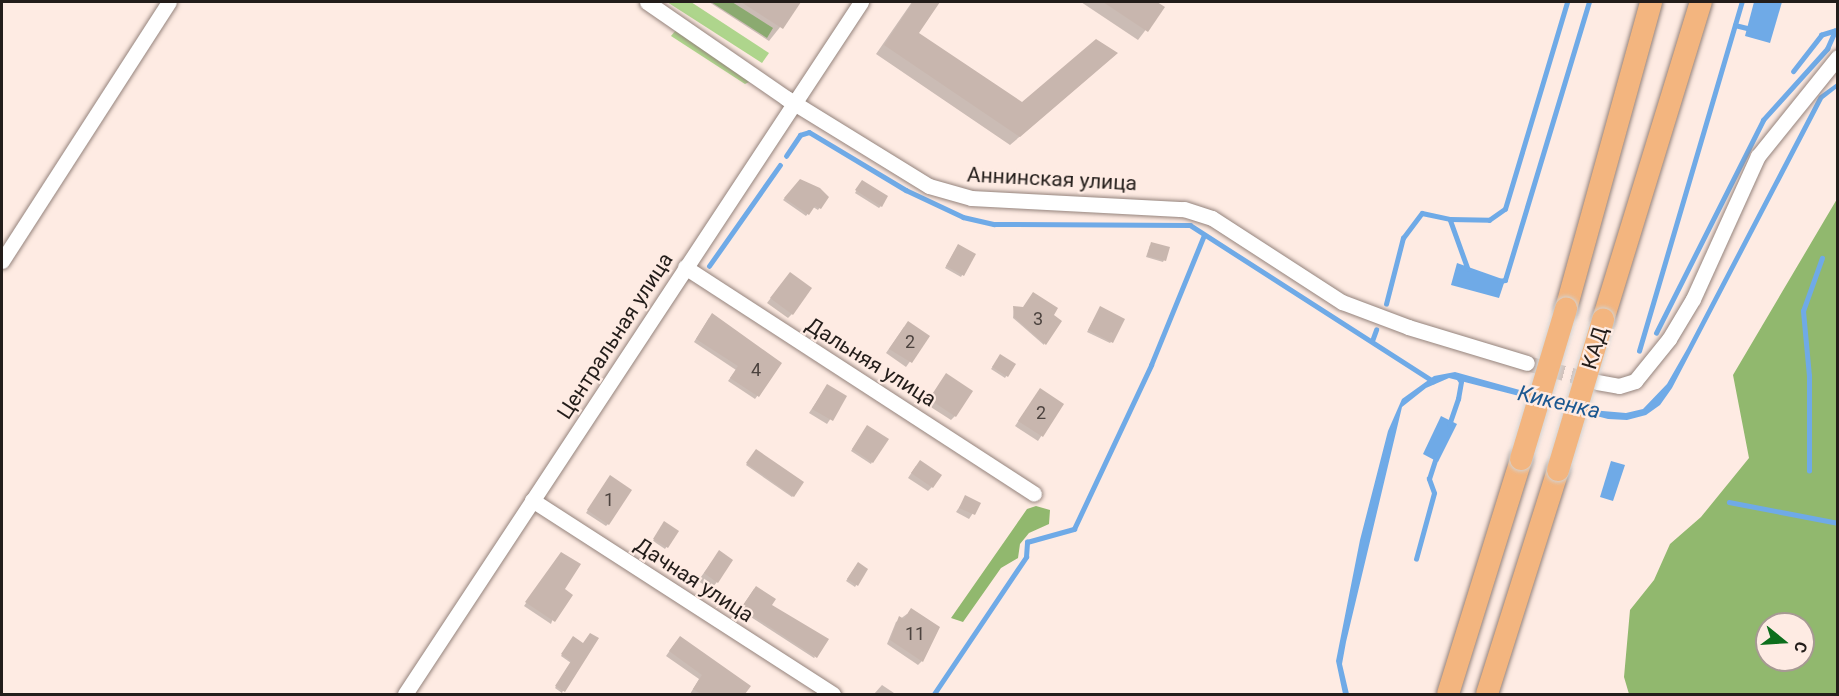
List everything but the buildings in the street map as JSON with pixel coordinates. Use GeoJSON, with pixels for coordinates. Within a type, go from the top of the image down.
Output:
{"type":"FeatureCollection","features":[{"type":"Feature","properties":{"kind":"highway","name":"КАД"},"geometry":{"type":"LineString","coordinates":[[1448,694],[1566,309],[1652,2]]}},
{"type":"Feature","properties":{"kind":"highway","name":"КАД"},"geometry":{"type":"LineString","coordinates":[[1487,694],[1701,2]]}},
{"type":"Feature","properties":{"kind":"street"},"geometry":{"type":"LineString","coordinates":[[2,261],[169,2]]}},
{"type":"Feature","properties":{"kind":"street","name":"Аннинская улица"},"geometry":{"type":"LineString","coordinates":[[647,2],[796,104],[929,186],[958,197],[1161,205],[1201,214],[1342,302],[1408,327],[1527,363]]}},
{"type":"Feature","properties":{"kind":"street","name":"Центральная улица"},"geometry":{"type":"LineString","coordinates":[[405,694],[685,267],[796,104],[861,2]]}},
{"type":"Feature","properties":{"kind":"street"},"geometry":{"type":"LineString","coordinates":[[1597,382],[1619,386],[1635,381],[1669,339],[1693,299],[1758,156],[1838,57]]}},
{"type":"Feature","properties":{"kind":"street","name":"Дальняя улица"},"geometry":{"type":"LineString","coordinates":[[685,267],[1034,494]]}},
{"type":"Feature","properties":{"kind":"street","name":"Дачная улица"},"geometry":{"type":"LineString","coordinates":[[532,500],[832,694]]}},
{"type":"Feature","properties":{"kind":"green space"},"geometry":{"type":"Polygon","coordinates":[[[667,2],[691,2],[769,53],[762,63],[667,2]]]}},
{"type":"Feature","properties":{"kind":"green space"},"geometry":{"type":"Polygon","coordinates":[[[711,2],[732,2],[773,28],[767,38],[711,2]]]}},
{"type":"Feature","properties":{"kind":"green space"},"geometry":{"type":"Polygon","coordinates":[[[676,30],[751,81],[745,84],[671,36],[676,30]]]}},
{"type":"Feature","properties":{"kind":"green space"},"geometry":{"type":"Polygon","coordinates":[[[1837,199],[1837,694],[1629,694],[1624,677],[1630,610],[1654,580],[1670,544],[1701,517],[1749,458],[1733,375],[1837,199]]]}},
{"type":"Feature","properties":{"kind":"green space"},"geometry":{"type":"Polygon","coordinates":[[[1036,506],[1050,510],[1049,524],[1029,533],[1020,544],[1018,558],[1001,568],[963,622],[951,618],[1027,509],[1036,506]]]}},
{"type":"Feature","properties":{"kind":"water"},"geometry":{"type":"Polygon","coordinates":[[[1754,2],[1782,2],[1770,43],[1745,36],[1754,2]]]}},
{"type":"Feature","properties":{"kind":"water","name":"Кикенка"},"geometry":{"type":"Polygon","coordinates":[[[1837,83],[1837,88],[1823,99],[1672,388],[1660,405],[1646,415],[1627,420],[1608,419],[1449,378],[1426,388],[1402,407],[1346,642],[1342,664],[1349,694],[1343,694],[1336,661],[1360,540],[1388,431],[1402,399],[1434,376],[1455,372],[1591,410],[1626,413],[1643,409],[1667,384],[1687,349],[1819,96],[1837,83]]]}},
{"type":"Feature","properties":{"kind":"water"},"geometry":{"type":"Polygon","coordinates":[[[1457,263],[1505,280],[1499,298],[1451,285],[1457,263]]]}},
{"type":"Feature","properties":{"kind":"water"},"geometry":{"type":"Polygon","coordinates":[[[1441,416],[1457,424],[1438,462],[1423,454],[1441,416]]]}},
{"type":"Feature","properties":{"kind":"water"},"geometry":{"type":"Polygon","coordinates":[[[1611,461],[1625,465],[1613,501],[1600,497],[1611,461]]]}},
{"type":"Feature","properties":{"kind":"pier"},"geometry":{"type":"Polygon","coordinates":[[[1521,389],[1601,407],[1597,420],[1517,401],[1521,389]]]}},
{"type":"Feature","properties":{"kind":"waterway"},"geometry":{"type":"LineString","coordinates":[[1386,304],[1403,238],[1422,213],[1450,219],[1489,220],[1505,209],[1567,2]]}},
{"type":"Feature","properties":{"kind":"waterway"},"geometry":{"type":"LineString","coordinates":[[1499,281],[1505,280],[1589,2]]}},
{"type":"Feature","properties":{"kind":"waterway"},"geometry":{"type":"LineString","coordinates":[[1639,351],[1742,2]]}},
{"type":"Feature","properties":{"kind":"waterway"},"geometry":{"type":"LineString","coordinates":[[1735,25],[1747,28]]}},
{"type":"Feature","properties":{"kind":"waterway"},"geometry":{"type":"LineString","coordinates":[[1656,333],[1763,120],[1827,49],[1835,31],[1822,35],[1794,71]]}},
{"type":"Feature","properties":{"kind":"waterway"},"geometry":{"type":"LineString","coordinates":[[786,156],[800,135],[809,132],[906,190],[963,217],[994,224],[1190,225],[1433,381]]}},
{"type":"Feature","properties":{"kind":"waterway"},"geometry":{"type":"LineString","coordinates":[[709,266],[780,165]]}},
{"type":"Feature","properties":{"kind":"waterway"},"geometry":{"type":"LineString","coordinates":[[1450,219],[1468,269]]}},
{"type":"Feature","properties":{"kind":"waterway"},"geometry":{"type":"LineString","coordinates":[[934,694],[1026,557],[1027,542],[1074,529],[1151,365],[1204,235]]}},
{"type":"Feature","properties":{"kind":"waterway"},"geometry":{"type":"LineString","coordinates":[[1809,471],[1809,376],[1803,311],[1822,258]]}},
{"type":"Feature","properties":{"kind":"waterway"},"geometry":{"type":"LineString","coordinates":[[1372,341],[1376,330]]}},
{"type":"Feature","properties":{"kind":"waterway"},"geometry":{"type":"LineString","coordinates":[[1449,425],[1461,382],[1457,376]]}},
{"type":"Feature","properties":{"kind":"waterway"},"geometry":{"type":"LineString","coordinates":[[1416,559],[1434,493],[1429,479],[1437,455]]}},
{"type":"Feature","properties":{"kind":"waterway"},"geometry":{"type":"LineString","coordinates":[[1729,502],[1838,523]]}},
{"type":"Feature","properties":{"kind":"tunnel"},"geometry":{"type":"LineString","coordinates":[[1527,363],[1594,381]]}}]}
